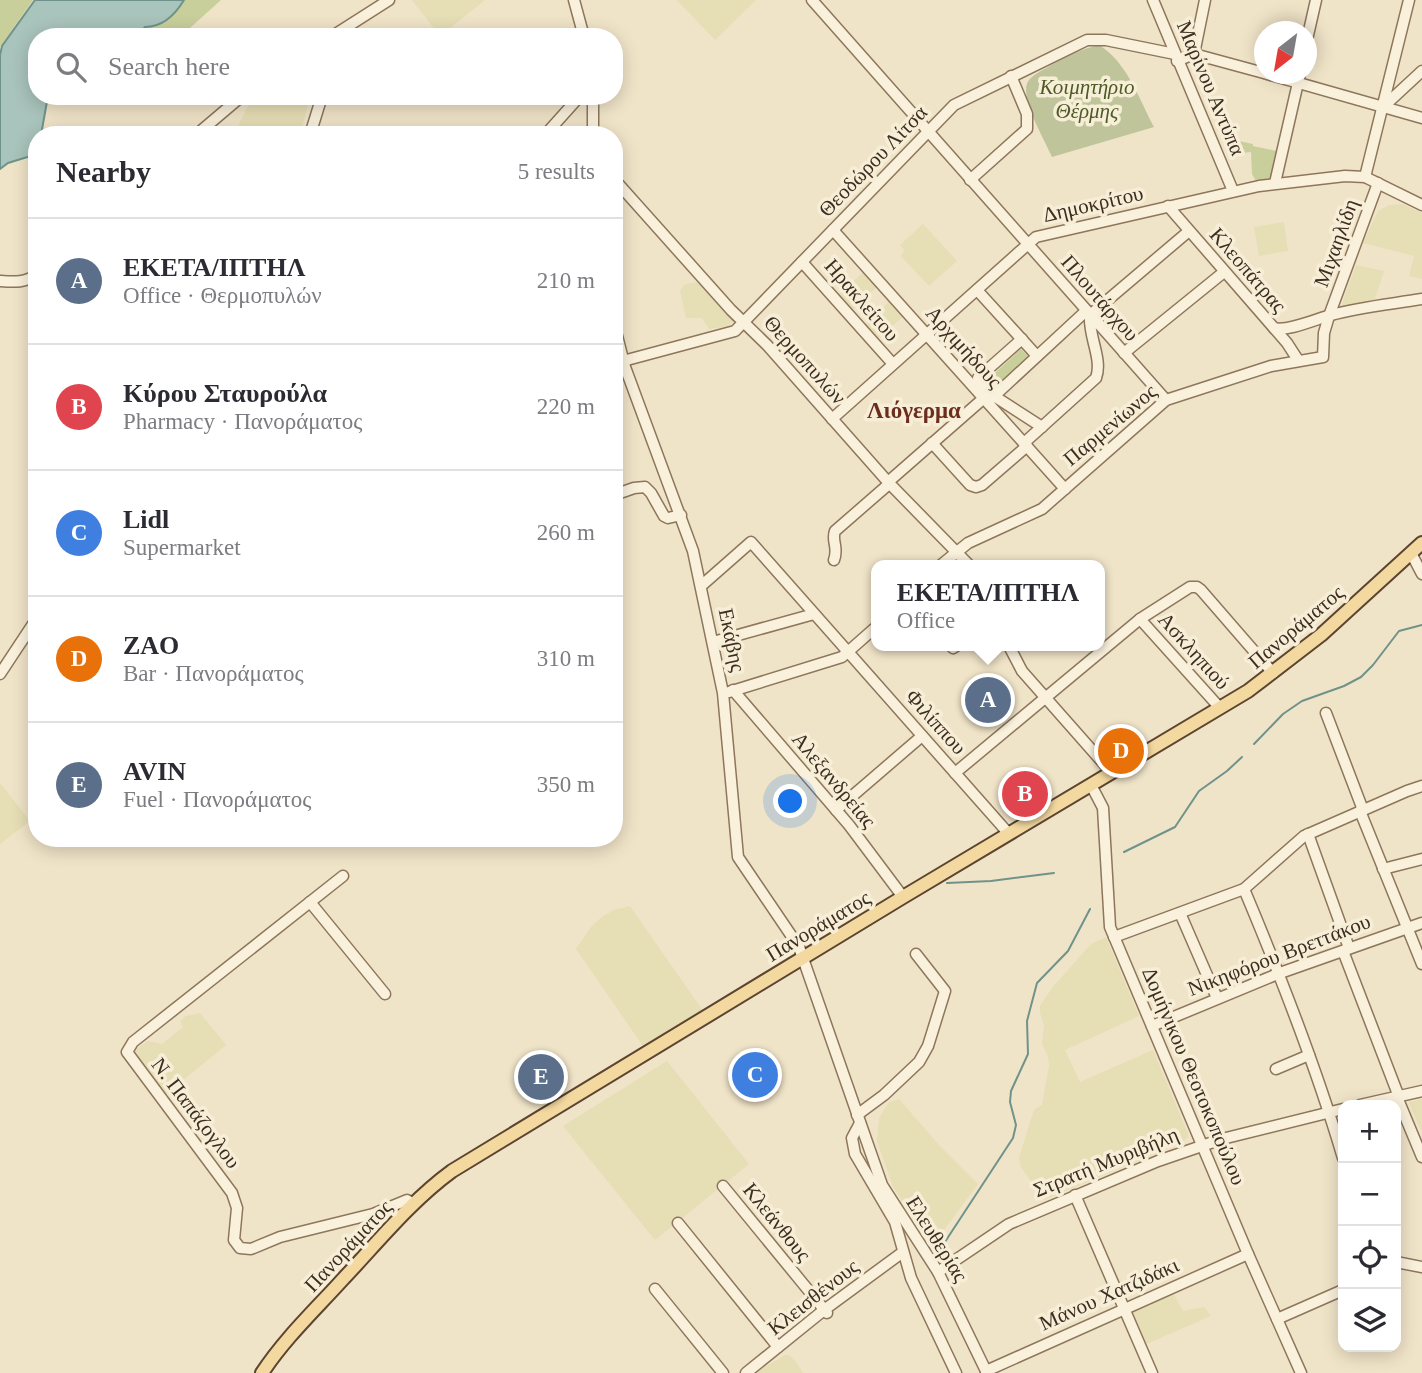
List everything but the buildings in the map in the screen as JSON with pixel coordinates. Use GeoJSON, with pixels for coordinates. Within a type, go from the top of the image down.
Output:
{"type":"FeatureCollection","features":[{"type":"Feature","properties":{"kind":"main road","name":"Πανοράματος"},"geometry":{"type":"LineString","coordinates":[[262,1373],[286,1340],[414,1204],[441,1179],[903,897],[1220,708],[1273,673],[1321,635],[1422,542]]}},
{"type":"Feature","properties":{"kind":"street"},"geometry":{"type":"LineString","coordinates":[[350,28],[389,0]]}},
{"type":"Feature","properties":{"kind":"street"},"geometry":{"type":"LineString","coordinates":[[573,0],[581,28]]}},
{"type":"Feature","properties":{"kind":"street","name":"Πλουτάρχου"},"geometry":{"type":"LineString","coordinates":[[812,0],[1166,400]]}},
{"type":"Feature","properties":{"kind":"street","name":"Μαρίνου Αντύπα"},"geometry":{"type":"LineString","coordinates":[[1153,0],[1233,191]]}},
{"type":"Feature","properties":{"kind":"street"},"geometry":{"type":"LineString","coordinates":[[1194,54],[1205,0]]}},
{"type":"Feature","properties":{"kind":"street"},"geometry":{"type":"LineString","coordinates":[[1311,21],[1315,0]]}},
{"type":"Feature","properties":{"kind":"street"},"geometry":{"type":"LineString","coordinates":[[1365,177],[1409,0]]}},
{"type":"Feature","properties":{"kind":"street","name":"Θεοδώρου Λίτσα"},"geometry":{"type":"LineString","coordinates":[[623,361],[733,332],[954,105],[1087,40],[1107,40],[1176,57]]}},
{"type":"Feature","properties":{"kind":"street"},"geometry":{"type":"LineString","coordinates":[[1176,57],[1194,54],[1254,70]]}},
{"type":"Feature","properties":{"kind":"street"},"geometry":{"type":"LineString","coordinates":[[1382,107],[1422,71]]}},
{"type":"Feature","properties":{"kind":"street"},"geometry":{"type":"LineString","coordinates":[[970,180],[1021,136],[1028,125],[1027,114],[1011,76]]}},
{"type":"Feature","properties":{"kind":"street"},"geometry":{"type":"LineString","coordinates":[[1389,79],[1402,90]]}},
{"type":"Feature","properties":{"kind":"street"},"geometry":{"type":"LineString","coordinates":[[1275,183],[1298,84]]}},
{"type":"Feature","properties":{"kind":"street"},"geometry":{"type":"LineString","coordinates":[[1316,84],[1422,118]]}},
{"type":"Feature","properties":{"kind":"street"},"geometry":{"type":"LineString","coordinates":[[207,126],[231,105]]}},
{"type":"Feature","properties":{"kind":"street"},"geometry":{"type":"LineString","coordinates":[[313,126],[319,105]]}},
{"type":"Feature","properties":{"kind":"street"},"geometry":{"type":"LineString","coordinates":[[553,126],[572,105]]}},
{"type":"Feature","properties":{"kind":"street"},"geometry":{"type":"LineString","coordinates":[[593,105],[593,126]]}},
{"type":"Feature","properties":{"kind":"street","name":"Δημοκρίτου"},"geometry":{"type":"LineString","coordinates":[[832,419],[1036,237],[1233,191],[1275,183],[1348,176],[1365,177],[1422,205]]}},
{"type":"Feature","properties":{"kind":"street","name":"Μιχαηλίδη"},"geometry":{"type":"LineString","coordinates":[[1322,357],[1329,316],[1378,183]]}},
{"type":"Feature","properties":{"kind":"street","name":"Θερμοπυλών"},"geometry":{"type":"LineString","coordinates":[[623,189],[889,483],[964,560]]}},
{"type":"Feature","properties":{"kind":"street","name":"Κλεοπάτρας"},"geometry":{"type":"LineString","coordinates":[[1168,206],[1274,328],[1298,360]]}},
{"type":"Feature","properties":{"kind":"street","name":"Αρχιμήδους"},"geometry":{"type":"LineString","coordinates":[[833,230],[988,399],[1065,489]]}},
{"type":"Feature","properties":{"kind":"street"},"geometry":{"type":"LineString","coordinates":[[834,560],[838,551],[835,531],[932,443],[1189,231]]}},
{"type":"Feature","properties":{"kind":"street","name":"Ηρακλείτου"},"geometry":{"type":"LineString","coordinates":[[802,262],[893,364]]}},
{"type":"Feature","properties":{"kind":"street"},"geometry":{"type":"LineString","coordinates":[[1124,353],[1224,272]]}},
{"type":"Feature","properties":{"kind":"street"},"geometry":{"type":"LineString","coordinates":[[0,281],[18,282],[28,279]]}},
{"type":"Feature","properties":{"kind":"street"},"geometry":{"type":"LineString","coordinates":[[977,290],[1037,356]]}},
{"type":"Feature","properties":{"kind":"street"},"geometry":{"type":"LineString","coordinates":[[1274,328],[1289,329],[1300,323],[1329,316],[1422,299]]}},
{"type":"Feature","properties":{"kind":"street"},"geometry":{"type":"LineString","coordinates":[[932,443],[970,485],[982,485],[1096,378],[1098,370],[1088,313]]}},
{"type":"Feature","properties":{"kind":"street"},"geometry":{"type":"LineString","coordinates":[[1022,339],[978,379],[988,399],[1042,427]]}},
{"type":"Feature","properties":{"kind":"street","name":"Παρμενίωνος"},"geometry":{"type":"LineString","coordinates":[[947,560],[974,540],[1039,511],[1166,400],[1271,366],[1322,357]]}},
{"type":"Feature","properties":{"kind":"street","name":"Εκάβης"},"geometry":{"type":"LineString","coordinates":[[623,361],[690,540],[713,642],[728,692],[738,857],[804,957]]}},
{"type":"Feature","properties":{"kind":"street"},"geometry":{"type":"LineString","coordinates":[[623,492],[645,487],[664,516],[668,518],[681,515]]}},
{"type":"Feature","properties":{"kind":"street","name":"Φιλίππου"},"geometry":{"type":"LineString","coordinates":[[701,586],[751,541],[1009,834]]}},
{"type":"Feature","properties":{"kind":"street"},"geometry":{"type":"LineString","coordinates":[[1411,553],[1422,563]]}},
{"type":"Feature","properties":{"kind":"street"},"geometry":{"type":"LineString","coordinates":[[1411,553],[1422,574]]}},
{"type":"Feature","properties":{"kind":"street"},"geometry":{"type":"LineString","coordinates":[[1105,648],[1140,619],[1194,586],[1201,590],[1273,673]]}},
{"type":"Feature","properties":{"kind":"street"},"geometry":{"type":"LineString","coordinates":[[713,642],[814,614]]}},
{"type":"Feature","properties":{"kind":"street","name":"Ασκληπιού"},"geometry":{"type":"LineString","coordinates":[[1140,619],[1220,708]]}},
{"type":"Feature","properties":{"kind":"street"},"geometry":{"type":"LineString","coordinates":[[0,674],[28,632]]}},
{"type":"Feature","properties":{"kind":"street"},"geometry":{"type":"LineString","coordinates":[[728,692],[839,659],[871,632]]}},
{"type":"Feature","properties":{"kind":"street"},"geometry":{"type":"LineString","coordinates":[[1011,651],[1019,668],[1112,773]]}},
{"type":"Feature","properties":{"kind":"street"},"geometry":{"type":"LineString","coordinates":[[955,773],[1102,651]]}},
{"type":"Feature","properties":{"kind":"street","name":"Αλεξανδρείας"},"geometry":{"type":"LineString","coordinates":[[728,692],[836,810],[903,897]]}},
{"type":"Feature","properties":{"kind":"street"},"geometry":{"type":"LineString","coordinates":[[1326,713],[1361,811],[1422,964]]}},
{"type":"Feature","properties":{"kind":"street"},"geometry":{"type":"LineString","coordinates":[[836,810],[922,736]]}},
{"type":"Feature","properties":{"kind":"street","name":"Δομήνικου Θεοτοκοπούλου"},"geometry":{"type":"LineString","coordinates":[[1091,785],[1103,808],[1108,916],[1114,937],[1301,1373]]}},
{"type":"Feature","properties":{"kind":"street"},"geometry":{"type":"LineString","coordinates":[[1114,937],[1244,889],[1299,839],[1422,786]]}},
{"type":"Feature","properties":{"kind":"street"},"geometry":{"type":"LineString","coordinates":[[1308,834],[1398,1097],[1422,1157]]}},
{"type":"Feature","properties":{"kind":"street"},"geometry":{"type":"LineString","coordinates":[[1384,869],[1422,859]]}},
{"type":"Feature","properties":{"kind":"street","name":"Ν. Παπάζογλου"},"geometry":{"type":"LineString","coordinates":[[343,876],[133,1042],[127,1054],[232,1193],[237,1208],[234,1240],[240,1248],[251,1249],[285,1236],[356,1219],[397,1206],[407,1200],[414,1204]]}},
{"type":"Feature","properties":{"kind":"street"},"geometry":{"type":"LineString","coordinates":[[1244,889],[1280,973],[1338,1142]]}},
{"type":"Feature","properties":{"kind":"street"},"geometry":{"type":"LineString","coordinates":[[310,902],[385,994]]}},
{"type":"Feature","properties":{"kind":"street"},"geometry":{"type":"LineString","coordinates":[[1180,913],[1217,999]]}},
{"type":"Feature","properties":{"kind":"street","name":"Νικηφόρου Βρεττάκου"},"geometry":{"type":"LineString","coordinates":[[1152,1026],[1280,973],[1422,923]]}},
{"type":"Feature","properties":{"kind":"street"},"geometry":{"type":"LineString","coordinates":[[858,1119],[909,1074],[928,1046],[945,991],[916,954]]}},
{"type":"Feature","properties":{"kind":"street","name":"Ελευθερίας"},"geometry":{"type":"LineString","coordinates":[[804,957],[881,1185],[939,1272],[986,1372]]}},
{"type":"Feature","properties":{"kind":"street"},"geometry":{"type":"LineString","coordinates":[[1276,1069],[1309,1055]]}},
{"type":"Feature","properties":{"kind":"street"},"geometry":{"type":"LineString","coordinates":[[1384,1100],[1422,1091]]}},
{"type":"Feature","properties":{"kind":"street","name":"Στρατή Μυριβήλη"},"geometry":{"type":"LineString","coordinates":[[939,1272],[1009,1224],[1075,1195],[1202,1145],[1338,1110]]}},
{"type":"Feature","properties":{"kind":"street","name":"Ελευθερίας"},"geometry":{"type":"LineString","coordinates":[[858,1119],[852,1138],[853,1149],[895,1222],[915,1289],[956,1373]]}},
{"type":"Feature","properties":{"kind":"street","name":"Κλεάνθους"},"geometry":{"type":"LineString","coordinates":[[723,1186],[826,1312]]}},
{"type":"Feature","properties":{"kind":"street"},"geometry":{"type":"LineString","coordinates":[[1075,1195],[1152,1373]]}},
{"type":"Feature","properties":{"kind":"street"},"geometry":{"type":"LineString","coordinates":[[678,1223],[778,1347]]}},
{"type":"Feature","properties":{"kind":"street","name":"Κλεισθένους"},"geometry":{"type":"LineString","coordinates":[[746,1373],[903,1252]]}},
{"type":"Feature","properties":{"kind":"street","name":"Μάνου Χατζιδάκι"},"geometry":{"type":"LineString","coordinates":[[986,1372],[1248,1254]]}},
{"type":"Feature","properties":{"kind":"street"},"geometry":{"type":"LineString","coordinates":[[1401,1263],[1422,1267]]}},
{"type":"Feature","properties":{"kind":"street"},"geometry":{"type":"LineString","coordinates":[[655,1289],[723,1373]]}},
{"type":"Feature","properties":{"kind":"street"},"geometry":{"type":"LineString","coordinates":[[1277,1319],[1338,1292]]}},
{"type":"Feature","properties":{"kind":"shaded area"},"geometry":{"type":"Polygon","coordinates":[[[412,0],[485,0],[450,28],[434,28],[412,0]]]}},
{"type":"Feature","properties":{"kind":"shaded area"},"geometry":{"type":"Polygon","coordinates":[[[677,0],[756,0],[715,40],[677,0]]]}},
{"type":"Feature","properties":{"kind":"shaded area"},"geometry":{"type":"Polygon","coordinates":[[[248,105],[308,105],[302,126],[238,126],[248,105]]]}},
{"type":"Feature","properties":{"kind":"shaded area"},"geometry":{"type":"Polygon","coordinates":[[[1402,204],[1422,213],[1422,279],[1409,276],[1414,256],[1363,243],[1378,211],[1389,205],[1402,204]]]}},
{"type":"Feature","properties":{"kind":"shaded area"},"geometry":{"type":"Polygon","coordinates":[[[1284,222],[1288,251],[1259,256],[1254,227],[1284,222]]]}},
{"type":"Feature","properties":{"kind":"shaded area"},"geometry":{"type":"Polygon","coordinates":[[[923,224],[957,261],[929,286],[901,256],[904,250],[900,245],[923,224]]]}},
{"type":"Feature","properties":{"kind":"shaded area"},"geometry":{"type":"Polygon","coordinates":[[[1356,265],[1384,271],[1373,305],[1340,309],[1356,265]]]}},
{"type":"Feature","properties":{"kind":"shaded area"},"geometry":{"type":"Polygon","coordinates":[[[866,270],[879,285],[852,310],[838,295],[866,270]]]}},
{"type":"Feature","properties":{"kind":"shaded area"},"geometry":{"type":"Polygon","coordinates":[[[700,282],[735,319],[729,326],[709,329],[702,318],[686,318],[680,291],[685,284],[700,282]]]}},
{"type":"Feature","properties":{"kind":"shaded area"},"geometry":{"type":"Polygon","coordinates":[[[892,299],[906,314],[877,339],[865,324],[892,299]]]}},
{"type":"Feature","properties":{"kind":"shaded area"},"geometry":{"type":"Polygon","coordinates":[[[0,783],[28,818],[28,823],[0,844],[0,783]]]}},
{"type":"Feature","properties":{"kind":"shaded area"},"geometry":{"type":"Polygon","coordinates":[[[630,906],[703,1011],[643,1046],[576,949],[591,927],[603,916],[630,906]]]}},
{"type":"Feature","properties":{"kind":"shaded area"},"geometry":{"type":"Polygon","coordinates":[[[1106,937],[1139,1016],[1065,1050],[1080,1082],[1153,1050],[1188,1137],[1183,1142],[1044,1200],[1021,1167],[1019,1158],[1034,1110],[1042,1105],[1049,1066],[1042,1044],[1044,1025],[1040,1006],[1052,988],[1091,944],[1106,937]]]}},
{"type":"Feature","properties":{"kind":"shaded area"},"geometry":{"type":"Polygon","coordinates":[[[200,1013],[226,1045],[165,1095],[131,1053],[148,1041],[162,1044],[183,1027],[180,1021],[186,1016],[200,1013]]]}},
{"type":"Feature","properties":{"kind":"shaded area"},"geometry":{"type":"Polygon","coordinates":[[[667,1061],[749,1164],[655,1240],[563,1126],[667,1061]]]}},
{"type":"Feature","properties":{"kind":"shaded area"},"geometry":{"type":"Polygon","coordinates":[[[899,1099],[978,1184],[944,1230],[928,1239],[893,1187],[877,1141],[879,1118],[889,1102],[899,1099]]]}},
{"type":"Feature","properties":{"kind":"shaded area"},"geometry":{"type":"Polygon","coordinates":[[[1422,1099],[1422,1133],[1409,1102],[1422,1099]]]}},
{"type":"Feature","properties":{"kind":"shaded area"},"geometry":{"type":"Polygon","coordinates":[[[1172,1291],[1183,1311],[1204,1307],[1211,1316],[1144,1345],[1130,1313],[1131,1309],[1172,1291]]]}},
{"type":"Feature","properties":{"kind":"shaded area"},"geometry":{"type":"Polygon","coordinates":[[[789,1355],[797,1363],[803,1373],[755,1373],[789,1355]]]}},
{"type":"Feature","properties":{"kind":"green space"},"geometry":{"type":"Polygon","coordinates":[[[0,0],[33,0],[0,47],[0,0]]]}},
{"type":"Feature","properties":{"kind":"green space"},"geometry":{"type":"Polygon","coordinates":[[[184,0],[221,0],[190,28],[145,27],[168,19],[184,0]]]}},
{"type":"Feature","properties":{"kind":"green space","name":"Κοιμητήριο Θέρμης"},"geometry":{"type":"Polygon","coordinates":[[[1099,45],[1109,52],[1125,71],[1154,127],[1052,157],[1029,106],[1026,87],[1037,73],[1064,58],[1099,45]]]}},
{"type":"Feature","properties":{"kind":"green space"},"geometry":{"type":"Polygon","coordinates":[[[1230,139],[1277,151],[1272,178],[1256,181],[1252,174],[1251,152],[1228,155],[1230,139]]]}},
{"type":"Feature","properties":{"kind":"green space"},"geometry":{"type":"Polygon","coordinates":[[[1021,349],[1030,358],[993,392],[984,383],[1021,349]]]}},
{"type":"Feature","properties":{"kind":"water"},"geometry":{"type":"Polygon","coordinates":[[[35,0],[184,0],[168,19],[144,28],[28,28],[28,105],[46,105],[43,126],[28,126],[28,157],[8,163],[0,169],[2,46],[35,0]]]}},
{"type":"Feature","properties":{"kind":"waterway"},"geometry":{"type":"LineString","coordinates":[[1254,744],[1283,714],[1302,701],[1361,677],[1399,631],[1422,625]]}},
{"type":"Feature","properties":{"kind":"waterway"},"geometry":{"type":"LineString","coordinates":[[1124,852],[1175,827],[1199,791],[1242,757]]}},
{"type":"Feature","properties":{"kind":"waterway"},"geometry":{"type":"LineString","coordinates":[[947,883],[991,881],[1054,873]]}},
{"type":"Feature","properties":{"kind":"waterway"},"geometry":{"type":"LineString","coordinates":[[939,1251],[1013,1138],[1016,1125],[1010,1102],[1011,1091],[1028,1054],[1027,1021],[1037,983],[1068,951],[1090,909]]}},
{"type":"Feature","properties":{"kind":"place","name":"ΕΚΕΤΑ/ΙΠΤΗΛ"},"geometry":{"type":"Point","coordinates":[988,700]}},
{"type":"Feature","properties":{"kind":"place","name":"ZAO"},"geometry":{"type":"Point","coordinates":[1121,751]}},
{"type":"Feature","properties":{"kind":"place","name":"Κύρου Σταυρούλα"},"geometry":{"type":"Point","coordinates":[1025,794]}},
{"type":"Feature","properties":{"kind":"place","name":"Lidl"},"geometry":{"type":"Point","coordinates":[755,1075]}},
{"type":"Feature","properties":{"kind":"place","name":"AVIN"},"geometry":{"type":"Point","coordinates":[541,1077]}},
{"type":"Feature","properties":{"kind":"district","name":"Λιόγερμα"},"geometry":{"type":"Point","coordinates":[914,410]}}]}
